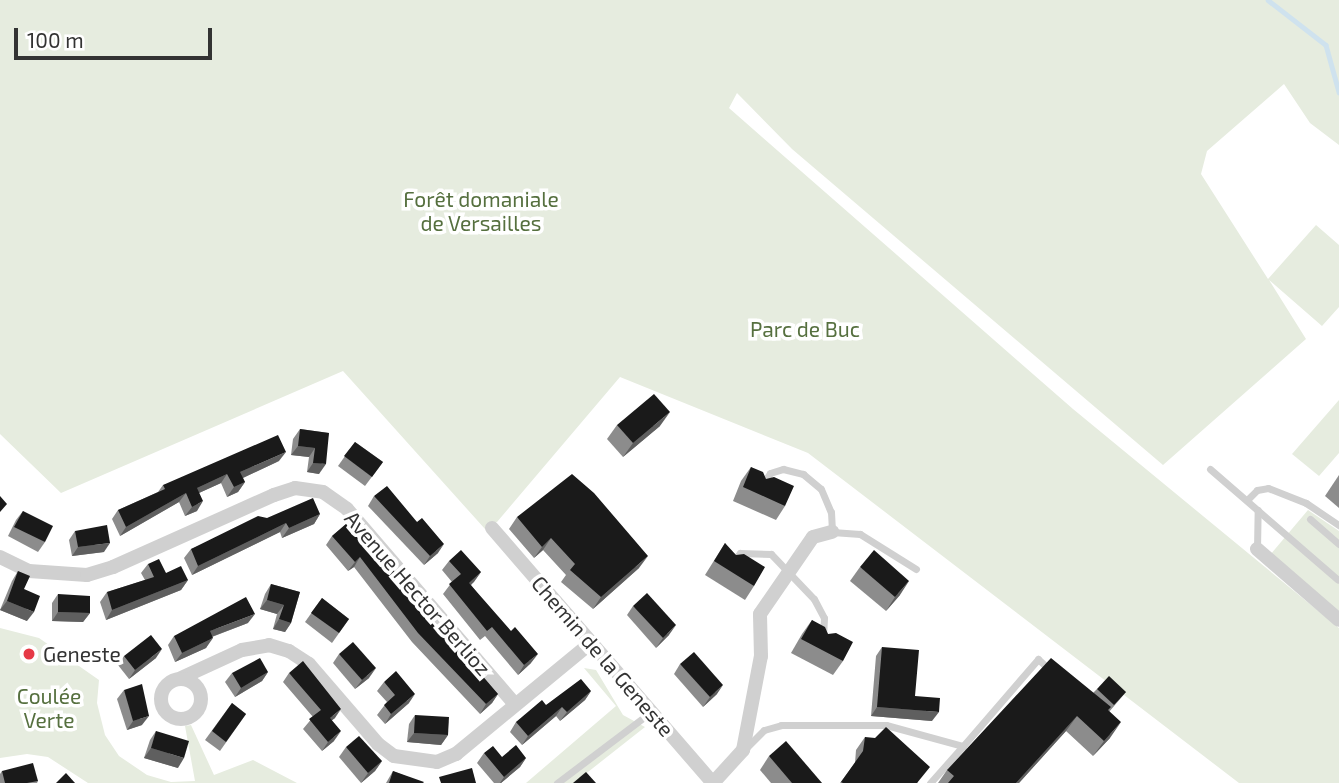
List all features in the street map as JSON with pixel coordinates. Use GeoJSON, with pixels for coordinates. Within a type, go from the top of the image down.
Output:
{"type":"FeatureCollection","features":[{"type":"Feature","properties":{"kind":"street","name":"Avenue Hector Berlioz"},"geometry":{"type":"LineString","coordinates":[[0,557],[29,570],[87,575],[113,568],[274,495],[295,488],[323,492],[347,509],[515,704]]}},
{"type":"Feature","properties":{"kind":"street","name":"Chemin de la Geneste"},"geometry":{"type":"LineString","coordinates":[[492,528],[713,783]]}},
{"type":"Feature","properties":{"kind":"street"},"geometry":{"type":"LineString","coordinates":[[713,783],[743,750],[761,656],[760,614],[788,568],[813,537],[832,532]]}},
{"type":"Feature","properties":{"kind":"street"},"geometry":{"type":"LineString","coordinates":[[1256,549],[1339,620]]}},
{"type":"Feature","properties":{"kind":"street"},"geometry":{"type":"LineString","coordinates":[[221,660],[201,695],[199,708],[190,717],[171,716],[162,706],[161,693],[169,683],[221,660],[269,645],[289,651],[309,664],[378,744],[394,756],[414,762],[437,762],[456,754],[592,642]]}},
{"type":"Feature","properties":{"kind":"street"},"geometry":{"type":"LineString","coordinates":[[181,678],[192,681],[201,695]]}},
{"type":"Feature","properties":{"kind":"lane"},"geometry":{"type":"LineString","coordinates":[[759,488],[770,473],[783,469],[803,474],[821,489],[831,512],[832,532],[860,534],[916,569]]}},
{"type":"Feature","properties":{"kind":"lane"},"geometry":{"type":"LineString","coordinates":[[1210,469],[1338,580]]}},
{"type":"Feature","properties":{"kind":"lane"},"geometry":{"type":"LineString","coordinates":[[1247,500],[1261,488],[1268,488],[1306,503],[1339,525]]}},
{"type":"Feature","properties":{"kind":"lane"},"geometry":{"type":"LineString","coordinates":[[1256,549],[1258,510]]}},
{"type":"Feature","properties":{"kind":"lane"},"geometry":{"type":"LineString","coordinates":[[1310,519],[1339,544]]}},
{"type":"Feature","properties":{"kind":"lane"},"geometry":{"type":"LineString","coordinates":[[730,564],[740,553],[753,550],[771,554],[788,568],[814,599],[824,618],[821,643]]}},
{"type":"Feature","properties":{"kind":"lane"},"geometry":{"type":"LineString","coordinates":[[930,783],[1038,659],[1056,676]]}},
{"type":"Feature","properties":{"kind":"lane"},"geometry":{"type":"LineString","coordinates":[[557,783],[652,711]]}},
{"type":"Feature","properties":{"kind":"lane"},"geometry":{"type":"LineString","coordinates":[[743,750],[764,730],[781,725],[886,725],[963,746]]}},
{"type":"Feature","properties":{"kind":"green space"},"geometry":{"type":"Polygon","coordinates":[[[0,0],[1339,0],[1339,145],[1310,123],[1284,84],[1207,151],[1201,174],[1268,279],[1316,225],[1339,245],[1339,307],[1322,326],[1269,280],[1306,339],[1163,465],[792,149],[737,93],[729,108],[1073,409],[1339,628],[1339,783],[1239,783],[808,453],[620,377],[497,522],[485,529],[343,371],[61,493],[0,434],[0,0]]]}},
{"type":"Feature","properties":{"kind":"green space"},"geometry":{"type":"Polygon","coordinates":[[[1339,400],[1339,453],[1319,476],[1292,454],[1339,400]]]}},
{"type":"Feature","properties":{"kind":"green space"},"geometry":{"type":"Polygon","coordinates":[[[1308,510],[1339,531],[1339,612],[1270,555],[1308,510]]]}},
{"type":"Feature","properties":{"kind":"green space","name":"Coulée Verte"},"geometry":{"type":"Polygon","coordinates":[[[0,628],[39,638],[99,680],[97,703],[105,735],[119,756],[147,775],[171,782],[195,781],[185,726],[191,725],[214,775],[253,760],[297,783],[88,783],[48,757],[27,754],[0,758],[0,628]]]}},
{"type":"Feature","properties":{"kind":"green space"},"geometry":{"type":"Polygon","coordinates":[[[584,668],[596,670],[623,715],[645,727],[574,783],[526,783],[616,706],[584,668]]]}},
{"type":"Feature","properties":{"kind":"building"},"geometry":{"type":"Polygon","coordinates":[[[654,394],[670,412],[633,443],[617,425],[654,394]]]}},
{"type":"Feature","properties":{"kind":"building"},"geometry":{"type":"Polygon","coordinates":[[[300,429],[329,433],[326,464],[313,463],[315,448],[298,446],[300,429]]]}},
{"type":"Feature","properties":{"kind":"building"},"geometry":{"type":"Polygon","coordinates":[[[278,435],[286,452],[240,472],[245,482],[234,487],[227,474],[197,488],[203,501],[192,507],[186,493],[126,527],[118,510],[165,489],[163,485],[278,435]]]}},
{"type":"Feature","properties":{"kind":"building"},"geometry":{"type":"Polygon","coordinates":[[[355,442],[383,462],[372,477],[344,456],[355,442]]]}},
{"type":"Feature","properties":{"kind":"building"},"geometry":{"type":"Polygon","coordinates":[[[751,467],[763,472],[766,479],[774,477],[794,486],[785,506],[743,487],[751,467]]]}},
{"type":"Feature","properties":{"kind":"building"},"geometry":{"type":"Polygon","coordinates":[[[572,474],[594,493],[648,556],[601,597],[570,570],[575,564],[551,538],[542,547],[517,517],[572,474]]]}},
{"type":"Feature","properties":{"kind":"building"},"geometry":{"type":"Polygon","coordinates":[[[387,486],[417,522],[422,518],[444,544],[430,556],[374,496],[387,486]]]}},
{"type":"Feature","properties":{"kind":"building"},"geometry":{"type":"Polygon","coordinates":[[[0,496],[7,504],[0,512],[0,496]]]}},
{"type":"Feature","properties":{"kind":"building"},"geometry":{"type":"Polygon","coordinates":[[[313,498],[320,514],[289,528],[286,523],[198,566],[191,549],[258,516],[267,518],[313,498]]]}},
{"type":"Feature","properties":{"kind":"building"},"geometry":{"type":"Polygon","coordinates":[[[23,511],[53,526],[45,542],[14,527],[23,511]]]}},
{"type":"Feature","properties":{"kind":"building"},"geometry":{"type":"Polygon","coordinates":[[[346,524],[378,562],[384,557],[441,635],[445,632],[498,694],[486,704],[418,633],[360,557],[355,562],[332,536],[346,524]]]}},
{"type":"Feature","properties":{"kind":"building"},"geometry":{"type":"Polygon","coordinates":[[[107,525],[110,543],[78,547],[75,531],[107,525]]]}},
{"type":"Feature","properties":{"kind":"building"},"geometry":{"type":"Polygon","coordinates":[[[725,543],[736,555],[744,554],[765,567],[754,586],[714,561],[725,543]]]}},
{"type":"Feature","properties":{"kind":"building"},"geometry":{"type":"Polygon","coordinates":[[[461,550],[481,572],[469,583],[511,631],[515,627],[538,654],[524,665],[492,627],[487,631],[449,584],[461,574],[449,561],[461,550]]]}},
{"type":"Feature","properties":{"kind":"building"},"geometry":{"type":"Polygon","coordinates":[[[874,550],[909,581],[895,597],[860,567],[874,550]]]}},
{"type":"Feature","properties":{"kind":"building"},"geometry":{"type":"Polygon","coordinates":[[[159,559],[166,573],[181,566],[188,580],[112,610],[107,592],[154,577],[148,564],[159,559]]]}},
{"type":"Feature","properties":{"kind":"building"},"geometry":{"type":"Polygon","coordinates":[[[18,571],[30,576],[24,589],[40,596],[34,612],[7,601],[18,571]]]}},
{"type":"Feature","properties":{"kind":"building"},"geometry":{"type":"Polygon","coordinates":[[[271,584],[300,592],[291,623],[279,619],[284,605],[267,600],[271,584]]]}},
{"type":"Feature","properties":{"kind":"building"},"geometry":{"type":"Polygon","coordinates":[[[647,593],[676,625],[663,638],[633,606],[647,593]]]}},
{"type":"Feature","properties":{"kind":"building"},"geometry":{"type":"Polygon","coordinates":[[[58,594],[90,596],[90,613],[58,612],[58,594]]]}},
{"type":"Feature","properties":{"kind":"building"},"geometry":{"type":"Polygon","coordinates":[[[246,597],[255,614],[210,631],[213,638],[182,653],[174,636],[246,597]]]}},
{"type":"Feature","properties":{"kind":"building"},"geometry":{"type":"Polygon","coordinates":[[[322,598],[349,619],[339,633],[311,613],[322,598]]]}},
{"type":"Feature","properties":{"kind":"building"},"geometry":{"type":"Polygon","coordinates":[[[812,620],[825,627],[828,634],[836,633],[853,642],[843,661],[801,639],[812,620]]]}},
{"type":"Feature","properties":{"kind":"building"},"geometry":{"type":"Polygon","coordinates":[[[151,635],[162,649],[135,670],[124,656],[151,635]]]}},
{"type":"Feature","properties":{"kind":"building"},"geometry":{"type":"Polygon","coordinates":[[[353,642],[376,668],[362,680],[339,654],[353,642]]]}},
{"type":"Feature","properties":{"kind":"building"},"geometry":{"type":"Polygon","coordinates":[[[882,647],[919,650],[915,696],[940,698],[939,712],[877,707],[882,647]]]}},
{"type":"Feature","properties":{"kind":"building"},"geometry":{"type":"Polygon","coordinates":[[[694,652],[723,685],[710,697],[680,664],[694,652]]]}},
{"type":"Feature","properties":{"kind":"building"},"geometry":{"type":"Polygon","coordinates":[[[260,658],[268,672],[241,688],[232,673],[260,658]]]}},
{"type":"Feature","properties":{"kind":"building"},"geometry":{"type":"Polygon","coordinates":[[[1051,658],[1111,707],[1108,710],[1121,722],[1104,741],[1077,716],[1016,783],[948,783],[954,776],[947,770],[1051,658]]]}},
{"type":"Feature","properties":{"kind":"building"},"geometry":{"type":"Polygon","coordinates":[[[303,661],[341,709],[330,718],[341,731],[328,742],[309,719],[321,710],[289,673],[303,661]]]}},
{"type":"Feature","properties":{"kind":"building"},"geometry":{"type":"Polygon","coordinates":[[[396,671],[415,694],[391,714],[384,705],[395,695],[384,682],[396,671]]]}},
{"type":"Feature","properties":{"kind":"building"},"geometry":{"type":"Polygon","coordinates":[[[1109,676],[1126,692],[1114,705],[1097,689],[1109,676]]]}},
{"type":"Feature","properties":{"kind":"building"},"geometry":{"type":"Polygon","coordinates":[[[581,679],[591,691],[567,712],[562,707],[528,736],[516,722],[542,700],[546,705],[581,679]]]}},
{"type":"Feature","properties":{"kind":"building"},"geometry":{"type":"Polygon","coordinates":[[[142,684],[149,716],[133,721],[124,690],[142,684]]]}},
{"type":"Feature","properties":{"kind":"building"},"geometry":{"type":"Polygon","coordinates":[[[232,703],[246,714],[226,742],[212,731],[232,703]]]}},
{"type":"Feature","properties":{"kind":"building"},"geometry":{"type":"Polygon","coordinates":[[[415,715],[449,717],[448,735],[414,733],[415,715]]]}},
{"type":"Feature","properties":{"kind":"building"},"geometry":{"type":"Polygon","coordinates":[[[886,727],[930,767],[917,783],[841,782],[863,751],[865,737],[875,738],[886,727]]]}},
{"type":"Feature","properties":{"kind":"building"},"geometry":{"type":"Polygon","coordinates":[[[156,731],[189,741],[184,758],[151,748],[156,731]]]}},
{"type":"Feature","properties":{"kind":"building"},"geometry":{"type":"Polygon","coordinates":[[[359,736],[382,761],[368,773],[346,747],[359,736]]]}},
{"type":"Feature","properties":{"kind":"building"},"geometry":{"type":"Polygon","coordinates":[[[786,741],[822,783],[792,783],[769,756],[786,741]]]}},
{"type":"Feature","properties":{"kind":"building"},"geometry":{"type":"Polygon","coordinates":[[[516,745],[526,758],[504,777],[484,753],[493,746],[502,757],[516,745]]]}},
{"type":"Feature","properties":{"kind":"building"},"geometry":{"type":"Polygon","coordinates":[[[33,763],[38,781],[5,783],[2,771],[33,763]]]}},
{"type":"Feature","properties":{"kind":"building"},"geometry":{"type":"Polygon","coordinates":[[[472,768],[476,783],[441,783],[439,777],[472,768]]]}},
{"type":"Feature","properties":{"kind":"building"},"geometry":{"type":"Polygon","coordinates":[[[393,771],[424,782],[389,783],[393,771]]]}},
{"type":"Feature","properties":{"kind":"building"},"geometry":{"type":"Polygon","coordinates":[[[586,772],[596,783],[573,783],[586,772]]]}},
{"type":"Feature","properties":{"kind":"building"},"geometry":{"type":"Polygon","coordinates":[[[66,773],[75,783],[56,783],[66,773]]]}},
{"type":"Feature","properties":{"kind":"waterway"},"geometry":{"type":"LineString","coordinates":[[1268,0],[1326,45],[1339,92]]}},
{"type":"Feature","properties":{"kind":"place","name":"Geneste"},"geometry":{"type":"Point","coordinates":[29,654]}},
{"type":"Feature","properties":{"kind":"park label","name":"Forêt domaniale de Versailles"},"geometry":{"type":"Point","coordinates":[481,211]}},
{"type":"Feature","properties":{"kind":"park label","name":"Parc de Buc"},"geometry":{"type":"Point","coordinates":[805,329]}}]}
